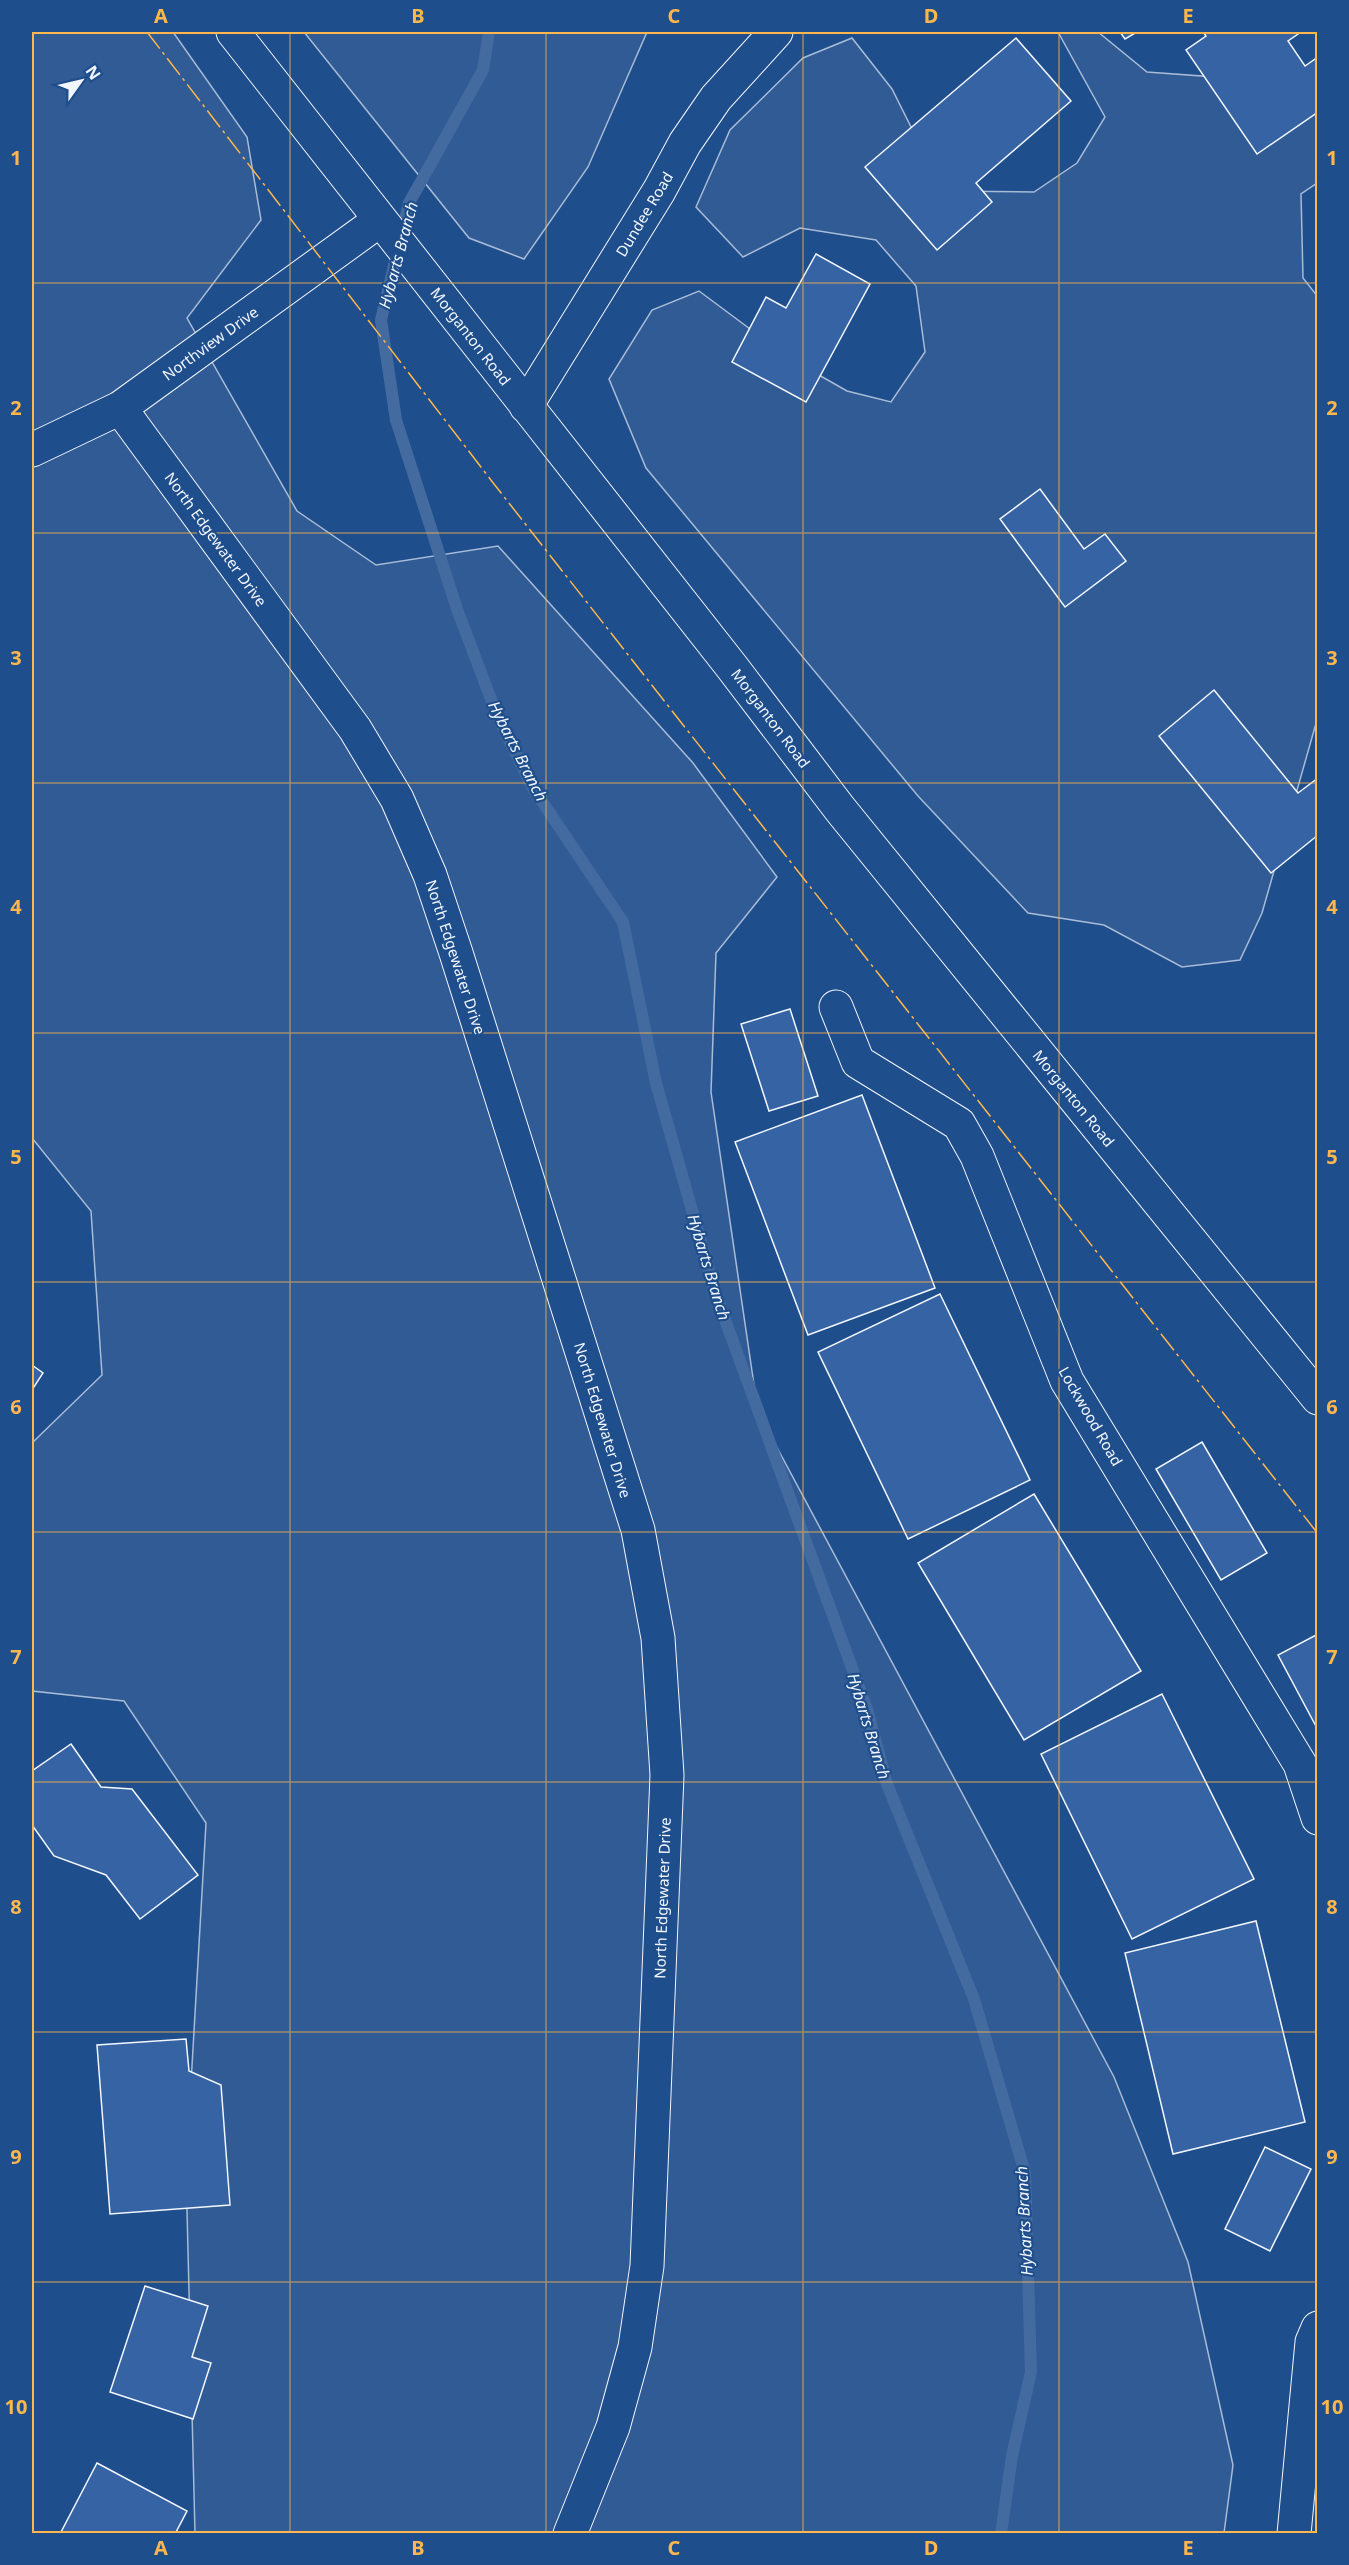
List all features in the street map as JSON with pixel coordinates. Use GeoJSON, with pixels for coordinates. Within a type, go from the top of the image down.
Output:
{"type":"FeatureCollection","features":[{"type":"Feature","properties":{"kind":"street","name":"Morganton Road"},"geometry":{"type":"LineString","coordinates":[[233,32],[732,667],[840,809],[1317,1398]]}},
{"type":"Feature","properties":{"kind":"street","name":"Dundee Road"},"geometry":{"type":"LineString","coordinates":[[526,406],[659,191],[685,143],[716,98],[776,32]]}},
{"type":"Feature","properties":{"kind":"street","name":"Northview Drive"},"geometry":{"type":"LineString","coordinates":[[32,450],[120,408],[380,220]]}},
{"type":"Feature","properties":{"kind":"street","name":"North Edgewater Drive"},"geometry":{"type":"LineString","coordinates":[[120,408],[355,729],[397,799],[430,875],[456,953],[638,1530],[658,1638],[667,1775],[647,2266],[635,2347],[613,2427],[570,2534]]}},
{"type":"Feature","properties":{"kind":"street","name":"Lockwood Road"},"geometry":{"type":"LineString","coordinates":[[836,1007],[858,1062],[959,1124],[977,1156],[1067,1381],[1300,1764],[1317,1818]]}},
{"type":"Feature","properties":{"kind":"street"},"geometry":{"type":"LineString","coordinates":[[1294,2534],[1312,2342],[1317,2328]]}},
{"type":"Feature","properties":{"kind":"shaded area"},"geometry":{"type":"Polygon","coordinates":[[[32,32],[173,32],[247,137],[261,220],[187,318],[297,511],[376,565],[498,546],[693,763],[777,877],[716,953],[711,1092],[758,1412],[1114,2077],[1188,2262],[1233,2465],[1224,2533],[195,2533],[186,2170],[206,1823],[124,1701],[32,1691],[32,1443],[102,1375],[91,1211],[32,1138],[32,32]]]}},
{"type":"Feature","properties":{"kind":"shaded area"},"geometry":{"type":"Polygon","coordinates":[[[304,32],[647,32],[588,167],[524,259],[469,238],[304,32]]]}},
{"type":"Feature","properties":{"kind":"shaded area"},"geometry":{"type":"Polygon","coordinates":[[[1058,32],[1098,32],[1147,72],[1284,82],[1317,66],[1317,183],[1301,194],[1303,278],[1318,297],[1317,720],[1262,913],[1240,960],[1182,967],[1104,925],[1028,913],[918,796],[646,468],[609,379],[652,310],[699,291],[789,358],[847,391],[891,402],[925,352],[916,286],[876,240],[800,228],[743,257],[696,207],[730,130],[803,58],[852,38],[892,89],[943,191],[1034,192],[1077,163],[1105,117],[1058,32]]]}},
{"type":"Feature","properties":{"kind":"building"},"geometry":{"type":"Polygon","coordinates":[[[1120,32],[1137,32],[1125,39],[1120,32]]]}},
{"type":"Feature","properties":{"kind":"building"},"geometry":{"type":"Polygon","coordinates":[[[1203,32],[1301,32],[1288,41],[1305,66],[1318,57],[1318,112],[1257,154],[1186,50],[1206,36],[1203,32]]]}},
{"type":"Feature","properties":{"kind":"building"},"geometry":{"type":"Polygon","coordinates":[[[1016,38],[1071,101],[976,183],[992,202],[937,250],[865,167],[1016,38]]]}},
{"type":"Feature","properties":{"kind":"building"},"geometry":{"type":"Polygon","coordinates":[[[816,254],[870,284],[806,402],[732,362],[766,297],[786,308],[816,254]]]}},
{"type":"Feature","properties":{"kind":"building"},"geometry":{"type":"Polygon","coordinates":[[[1040,489],[1084,549],[1105,534],[1126,561],[1065,607],[1000,519],[1040,489]]]}},
{"type":"Feature","properties":{"kind":"building"},"geometry":{"type":"Polygon","coordinates":[[[1214,690],[1298,793],[1318,778],[1318,835],[1271,873],[1159,736],[1214,690]]]}},
{"type":"Feature","properties":{"kind":"building"},"geometry":{"type":"Polygon","coordinates":[[[790,1009],[818,1096],[769,1111],[741,1024],[790,1009]]]}},
{"type":"Feature","properties":{"kind":"building"},"geometry":{"type":"Polygon","coordinates":[[[862,1095],[935,1288],[808,1335],[735,1142],[862,1095]]]}},
{"type":"Feature","properties":{"kind":"building"},"geometry":{"type":"Polygon","coordinates":[[[940,1294],[1030,1480],[908,1539],[818,1352],[940,1294]]]}},
{"type":"Feature","properties":{"kind":"building"},"geometry":{"type":"Polygon","coordinates":[[[32,1365],[43,1373],[32,1390],[32,1365]]]}},
{"type":"Feature","properties":{"kind":"building"},"geometry":{"type":"Polygon","coordinates":[[[1202,1442],[1267,1553],[1221,1580],[1156,1469],[1202,1442]]]}},
{"type":"Feature","properties":{"kind":"building"},"geometry":{"type":"Polygon","coordinates":[[[1034,1494],[1141,1671],[1024,1740],[918,1563],[1034,1494]]]}},
{"type":"Feature","properties":{"kind":"building"},"geometry":{"type":"Polygon","coordinates":[[[1318,1634],[1318,1730],[1278,1655],[1318,1634]]]}},
{"type":"Feature","properties":{"kind":"building"},"geometry":{"type":"Polygon","coordinates":[[[1162,1694],[1254,1879],[1132,1939],[1041,1754],[1162,1694]]]}},
{"type":"Feature","properties":{"kind":"building"},"geometry":{"type":"Polygon","coordinates":[[[71,1744],[101,1787],[132,1789],[198,1875],[140,1919],[106,1875],[54,1856],[32,1825],[32,1771],[71,1744]]]}},
{"type":"Feature","properties":{"kind":"building"},"geometry":{"type":"Polygon","coordinates":[[[1256,1921],[1305,2122],[1173,2154],[1125,1953],[1256,1921]]]}},
{"type":"Feature","properties":{"kind":"building"},"geometry":{"type":"Polygon","coordinates":[[[186,2039],[189,2071],[221,2085],[230,2205],[110,2214],[97,2045],[186,2039]]]}},
{"type":"Feature","properties":{"kind":"building"},"geometry":{"type":"Polygon","coordinates":[[[1265,2147],[1311,2169],[1270,2251],[1225,2229],[1265,2147]]]}},
{"type":"Feature","properties":{"kind":"building"},"geometry":{"type":"Polygon","coordinates":[[[145,2286],[208,2306],[192,2357],[211,2363],[193,2419],[110,2392],[145,2286]]]}},
{"type":"Feature","properties":{"kind":"building"},"geometry":{"type":"Polygon","coordinates":[[[97,2463],[187,2511],[175,2534],[60,2534],[97,2463]]]}},
{"type":"Feature","properties":{"kind":"waterway","name":"Hybarts Branch"},"geometry":{"type":"LineString","coordinates":[[489,32],[483,70],[409,203],[381,320],[396,420],[457,609],[497,715],[533,788],[623,922],[656,1083],[716,1295],[867,1709],[887,1784],[974,1999],[1025,2173],[1031,2372],[1012,2456],[1001,2534]]}},
{"type":"Feature","properties":{"kind":"power"},"geometry":{"type":"LineString","coordinates":[[147,32],[494,484],[1315,1530],[1318,1527]]}}]}
